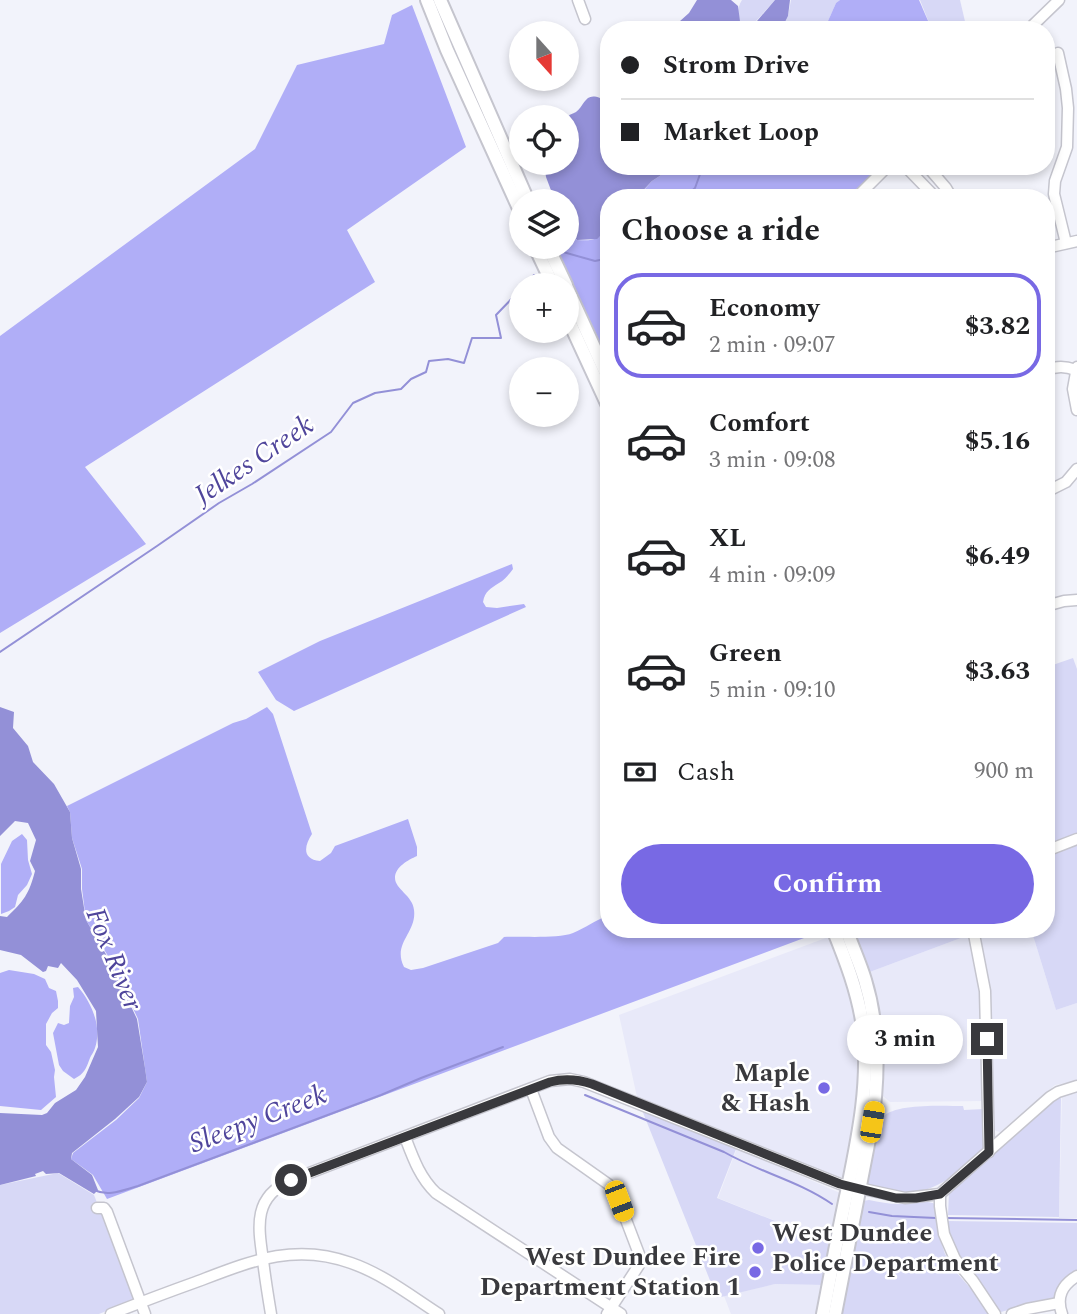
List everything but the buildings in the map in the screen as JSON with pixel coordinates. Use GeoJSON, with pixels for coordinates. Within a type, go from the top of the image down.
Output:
{"type":"FeatureCollection","features":[{"type":"Feature","properties":{"kind":"main road"},"geometry":{"type":"LineString","coordinates":[[427,0],[510,189]]}},
{"type":"Feature","properties":{"kind":"main road"},"geometry":{"type":"LineString","coordinates":[[440,0],[523,189]]}},
{"type":"Feature","properties":{"kind":"main road"},"geometry":{"type":"LineString","coordinates":[[579,314],[600,360]]}},
{"type":"Feature","properties":{"kind":"main road"},"geometry":{"type":"LineString","coordinates":[[579,343],[600,388]]}},
{"type":"Feature","properties":{"kind":"main road"},"geometry":{"type":"LineString","coordinates":[[835,1314],[853,1187],[865,1074],[860,1013],[853,983],[836,938]]}},
{"type":"Feature","properties":{"kind":"main road"},"geometry":{"type":"LineString","coordinates":[[823,1314],[875,1102],[877,1058],[874,1023],[869,996],[849,938]]}},
{"type":"Feature","properties":{"kind":"street"},"geometry":{"type":"LineString","coordinates":[[578,0],[585,19]]}},
{"type":"Feature","properties":{"kind":"street"},"geometry":{"type":"LineString","coordinates":[[1037,21],[1059,0]]}},
{"type":"Feature","properties":{"kind":"street"},"geometry":{"type":"LineString","coordinates":[[1054,189],[1055,181],[1072,147],[1067,93],[1058,54]]}},
{"type":"Feature","properties":{"kind":"street"},"geometry":{"type":"LineString","coordinates":[[865,189],[879,175]]}},
{"type":"Feature","properties":{"kind":"street"},"geometry":{"type":"LineString","coordinates":[[914,175],[927,189]]}},
{"type":"Feature","properties":{"kind":"street"},"geometry":{"type":"LineString","coordinates":[[934,175],[947,189]]}},
{"type":"Feature","properties":{"kind":"street"},"geometry":{"type":"LineString","coordinates":[[1055,197],[1072,242]]}},
{"type":"Feature","properties":{"kind":"street"},"geometry":{"type":"LineString","coordinates":[[1055,367],[1076,368],[1073,389],[1077,410]]}},
{"type":"Feature","properties":{"kind":"street"},"geometry":{"type":"LineString","coordinates":[[1055,488],[1066,482],[1077,469]]}},
{"type":"Feature","properties":{"kind":"street"},"geometry":{"type":"LineString","coordinates":[[1055,604],[1077,600]]}},
{"type":"Feature","properties":{"kind":"street"},"geometry":{"type":"LineString","coordinates":[[1055,848],[1077,839]]}},
{"type":"Feature","properties":{"kind":"street"},"geometry":{"type":"LineString","coordinates":[[975,938],[985,991],[989,1152]]}},
{"type":"Feature","properties":{"kind":"street"},"geometry":{"type":"LineString","coordinates":[[271,1314],[259,1226],[264,1202],[275,1189],[288,1181],[558,1080],[582,1081],[853,1187],[905,1198],[940,1194],[1050,1097],[1077,1086]]}},
{"type":"Feature","properties":{"kind":"street"},"geometry":{"type":"LineString","coordinates":[[531,1089],[556,1149],[614,1189],[638,1248],[640,1262],[609,1311]]}},
{"type":"Feature","properties":{"kind":"street"},"geometry":{"type":"LineString","coordinates":[[405,1137],[419,1171],[436,1194],[609,1311],[621,1314]]}},
{"type":"Feature","properties":{"kind":"street"},"geometry":{"type":"LineString","coordinates":[[940,1194],[944,1234],[955,1259],[974,1281],[995,1314]]}},
{"type":"Feature","properties":{"kind":"street"},"geometry":{"type":"LineString","coordinates":[[97,1208],[106,1210],[145,1314]]}},
{"type":"Feature","properties":{"kind":"street"},"geometry":{"type":"LineString","coordinates":[[111,1314],[263,1258],[307,1254],[345,1261],[382,1277],[439,1314]]}},
{"type":"Feature","properties":{"kind":"street"},"geometry":{"type":"LineString","coordinates":[[1062,1314],[1059,1303],[1063,1287],[1077,1276]]}},
{"type":"Feature","properties":{"kind":"street"},"geometry":{"type":"LineString","coordinates":[[1012,1314],[1059,1303]]}},
{"type":"Feature","properties":{"kind":"shaded area"},"geometry":{"type":"Polygon","coordinates":[[[697,0],[731,0],[738,6],[740,21],[680,21],[697,0]]]}},
{"type":"Feature","properties":{"kind":"shaded area"},"geometry":{"type":"Polygon","coordinates":[[[742,0],[775,0],[756,21],[739,21],[739,7],[742,0]]]}},
{"type":"Feature","properties":{"kind":"shaded area"},"geometry":{"type":"Polygon","coordinates":[[[775,0],[790,0],[786,21],[757,21],[775,0]]]}},
{"type":"Feature","properties":{"kind":"shaded area"},"geometry":{"type":"Polygon","coordinates":[[[791,0],[840,0],[828,21],[786,21],[791,0]]]}},
{"type":"Feature","properties":{"kind":"shaded area"},"geometry":{"type":"Polygon","coordinates":[[[840,0],[919,0],[928,21],[828,21],[840,0]]]}},
{"type":"Feature","properties":{"kind":"shaded area"},"geometry":{"type":"Polygon","coordinates":[[[920,0],[960,0],[965,21],[928,21],[920,0]]]}},
{"type":"Feature","properties":{"kind":"shaded area"},"geometry":{"type":"Polygon","coordinates":[[[412,5],[466,147],[347,230],[375,282],[85,467],[146,544],[0,633],[0,336],[255,149],[297,65],[384,44],[392,15],[412,5]]]}},
{"type":"Feature","properties":{"kind":"shaded area"},"geometry":{"type":"Polygon","coordinates":[[[591,97],[600,98],[600,175],[661,175],[644,189],[600,189],[600,236],[597,239],[579,240],[579,189],[550,189],[546,175],[579,175],[579,108],[591,97]]]}},
{"type":"Feature","properties":{"kind":"shaded area"},"geometry":{"type":"Polygon","coordinates":[[[661,175],[874,175],[860,189],[645,189],[661,175]]]}},
{"type":"Feature","properties":{"kind":"shaded area"},"geometry":{"type":"Polygon","coordinates":[[[600,235],[600,349],[579,302],[579,273],[566,273],[559,259],[579,259],[579,240],[591,240],[600,235]]]}},
{"type":"Feature","properties":{"kind":"shaded area"},"geometry":{"type":"Polygon","coordinates":[[[512,564],[513,569],[488,591],[483,602],[486,607],[524,604],[526,607],[294,711],[276,700],[258,672],[320,641],[512,564]]]}},
{"type":"Feature","properties":{"kind":"shaded area"},"geometry":{"type":"Polygon","coordinates":[[[1073,658],[1077,669],[1077,840],[1055,848],[1055,664],[1073,658]]]}},
{"type":"Feature","properties":{"kind":"shaded area","name":"Fox River"},"geometry":{"type":"Polygon","coordinates":[[[0,707],[14,712],[13,728],[28,746],[33,762],[54,784],[70,812],[72,838],[81,869],[86,920],[107,956],[137,1019],[147,1082],[139,1097],[72,1153],[71,1159],[92,1175],[98,1190],[94,1194],[59,1173],[46,1174],[43,1171],[35,1174],[36,1176],[0,1185],[0,1113],[47,1113],[55,1103],[76,1090],[98,1047],[96,1011],[77,980],[61,963],[58,968],[48,966],[43,972],[21,955],[0,950],[0,916],[7,917],[28,891],[35,871],[30,861],[36,840],[28,823],[15,821],[0,836],[0,707]]]}},
{"type":"Feature","properties":{"kind":"shaded area"},"geometry":{"type":"Polygon","coordinates":[[[267,707],[273,714],[312,834],[306,847],[310,858],[320,861],[331,853],[335,846],[408,819],[417,847],[417,856],[400,867],[395,878],[414,910],[412,925],[401,951],[404,967],[411,970],[498,943],[504,937],[566,935],[600,920],[600,938],[804,938],[107,1199],[93,1175],[71,1159],[73,1153],[116,1120],[139,1098],[147,1082],[138,1019],[108,956],[86,920],[82,869],[72,838],[67,806],[267,707]]]}},
{"type":"Feature","properties":{"kind":"shaded area"},"geometry":{"type":"Polygon","coordinates":[[[22,834],[27,840],[32,874],[18,895],[15,907],[1,914],[1,864],[12,841],[22,834]]]}},
{"type":"Feature","properties":{"kind":"shaded area"},"geometry":{"type":"Polygon","coordinates":[[[1077,843],[1077,1003],[1056,1010],[1034,938],[1055,938],[1055,852],[1077,843]]]}},
{"type":"Feature","properties":{"kind":"shaded area"},"geometry":{"type":"Polygon","coordinates":[[[832,938],[855,1008],[860,1051],[859,1097],[845,1175],[837,1177],[637,1097],[619,1015],[832,938]]]}},
{"type":"Feature","properties":{"kind":"shaded area"},"geometry":{"type":"Polygon","coordinates":[[[853,938],[961,938],[867,973],[853,938]]]}},
{"type":"Feature","properties":{"kind":"shaded area"},"geometry":{"type":"Polygon","coordinates":[[[961,938],[970,938],[981,995],[984,1101],[890,1102],[882,1095],[867,973],[961,938]]]}},
{"type":"Feature","properties":{"kind":"shaded area"},"geometry":{"type":"Polygon","coordinates":[[[976,938],[1034,938],[1056,1010],[1077,1003],[1077,1081],[1055,1085],[1000,1132],[992,1127],[976,938]]]}},
{"type":"Feature","properties":{"kind":"shaded area"},"geometry":{"type":"Polygon","coordinates":[[[9,970],[34,974],[45,979],[49,988],[56,991],[58,1008],[46,1024],[46,1045],[51,1052],[55,1070],[56,1097],[41,1110],[0,1106],[0,973],[9,970]]]}},
{"type":"Feature","properties":{"kind":"shaded area"},"geometry":{"type":"Polygon","coordinates":[[[78,987],[91,1008],[97,1040],[86,1068],[74,1079],[59,1065],[53,1033],[58,1023],[69,1023],[73,988],[78,987]]]}},
{"type":"Feature","properties":{"kind":"shaded area"},"geometry":{"type":"Polygon","coordinates":[[[1077,1091],[1077,1218],[1059,1218],[1062,1094],[1077,1091]]]}},
{"type":"Feature","properties":{"kind":"shaded area"},"geometry":{"type":"Polygon","coordinates":[[[1061,1095],[1059,1217],[948,1215],[949,1193],[1061,1095]]]}},
{"type":"Feature","properties":{"kind":"shaded area"},"geometry":{"type":"Polygon","coordinates":[[[640,1105],[738,1144],[717,1198],[833,1244],[824,1285],[775,1284],[717,1298],[640,1105]]]}},
{"type":"Feature","properties":{"kind":"shaded area"},"geometry":{"type":"Polygon","coordinates":[[[963,1106],[964,1110],[984,1109],[985,1143],[981,1151],[956,1173],[933,1187],[910,1192],[868,1184],[867,1171],[883,1117],[909,1107],[963,1106]]]}},
{"type":"Feature","properties":{"kind":"shaded area"},"geometry":{"type":"Polygon","coordinates":[[[737,1148],[840,1193],[833,1244],[718,1198],[737,1148]]]}},
{"type":"Feature","properties":{"kind":"shaded area"},"geometry":{"type":"Polygon","coordinates":[[[58,1173],[94,1195],[134,1298],[99,1314],[0,1314],[0,1185],[58,1173]]]}},
{"type":"Feature","properties":{"kind":"shaded area"},"geometry":{"type":"Polygon","coordinates":[[[863,1201],[895,1204],[935,1204],[937,1230],[945,1254],[988,1314],[840,1314],[863,1201]]]}},
{"type":"Feature","properties":{"kind":"shaded area"},"geometry":{"type":"Polygon","coordinates":[[[947,1221],[1077,1223],[1077,1272],[1058,1289],[1053,1299],[1001,1312],[961,1260],[947,1221]]]}},
{"type":"Feature","properties":{"kind":"shaded area"},"geometry":{"type":"Polygon","coordinates":[[[775,1284],[824,1285],[819,1314],[731,1314],[724,1296],[775,1284]]]}},
{"type":"Feature","properties":{"kind":"waterway"},"geometry":{"type":"LineString","coordinates":[[694,189],[700,175]]}},
{"type":"Feature","properties":{"kind":"waterway"},"geometry":{"type":"LineString","coordinates":[[579,256],[600,260]]}},
{"type":"Feature","properties":{"kind":"waterway","name":"Jelkes Creek"},"geometry":{"type":"LineString","coordinates":[[0,652],[219,503],[331,432],[353,403],[375,393],[401,389],[411,379],[426,372],[429,361],[448,359],[464,363],[472,338],[501,338],[496,315],[509,302]]}},
{"type":"Feature","properties":{"kind":"waterway","name":"Sleepy Creek"},"geometry":{"type":"LineString","coordinates":[[94,1190],[111,1193],[138,1186],[503,1047]]}},
{"type":"Feature","properties":{"kind":"waterway","name":"Sleepy Creek"},"geometry":{"type":"LineString","coordinates":[[585,1095],[724,1152],[806,1189],[832,1204]]}},
{"type":"Feature","properties":{"kind":"waterway","name":"Sleepy Creek"},"geometry":{"type":"LineString","coordinates":[[869,1212],[936,1218]]}},
{"type":"Feature","properties":{"kind":"waterway","name":"Sleepy Creek"},"geometry":{"type":"LineString","coordinates":[[945,1218],[1077,1220]]}},
{"type":"Feature","properties":{"kind":"place","name":"Maple & Hash"},"geometry":{"type":"Point","coordinates":[824,1088]}},
{"type":"Feature","properties":{"kind":"place","name":"West Dundee Police Department"},"geometry":{"type":"Point","coordinates":[758,1248]}},
{"type":"Feature","properties":{"kind":"place","name":"West Dundee Fire Department Station 1"},"geometry":{"type":"Point","coordinates":[755,1272]}},
{"type":"Feature","properties":{"kind":"route"},"geometry":{"type":"LineString","coordinates":[[291,1180],[550,1082],[565,1079],[592,1084],[840,1184],[896,1198],[940,1194],[989,1152],[987,1039]]}}]}
